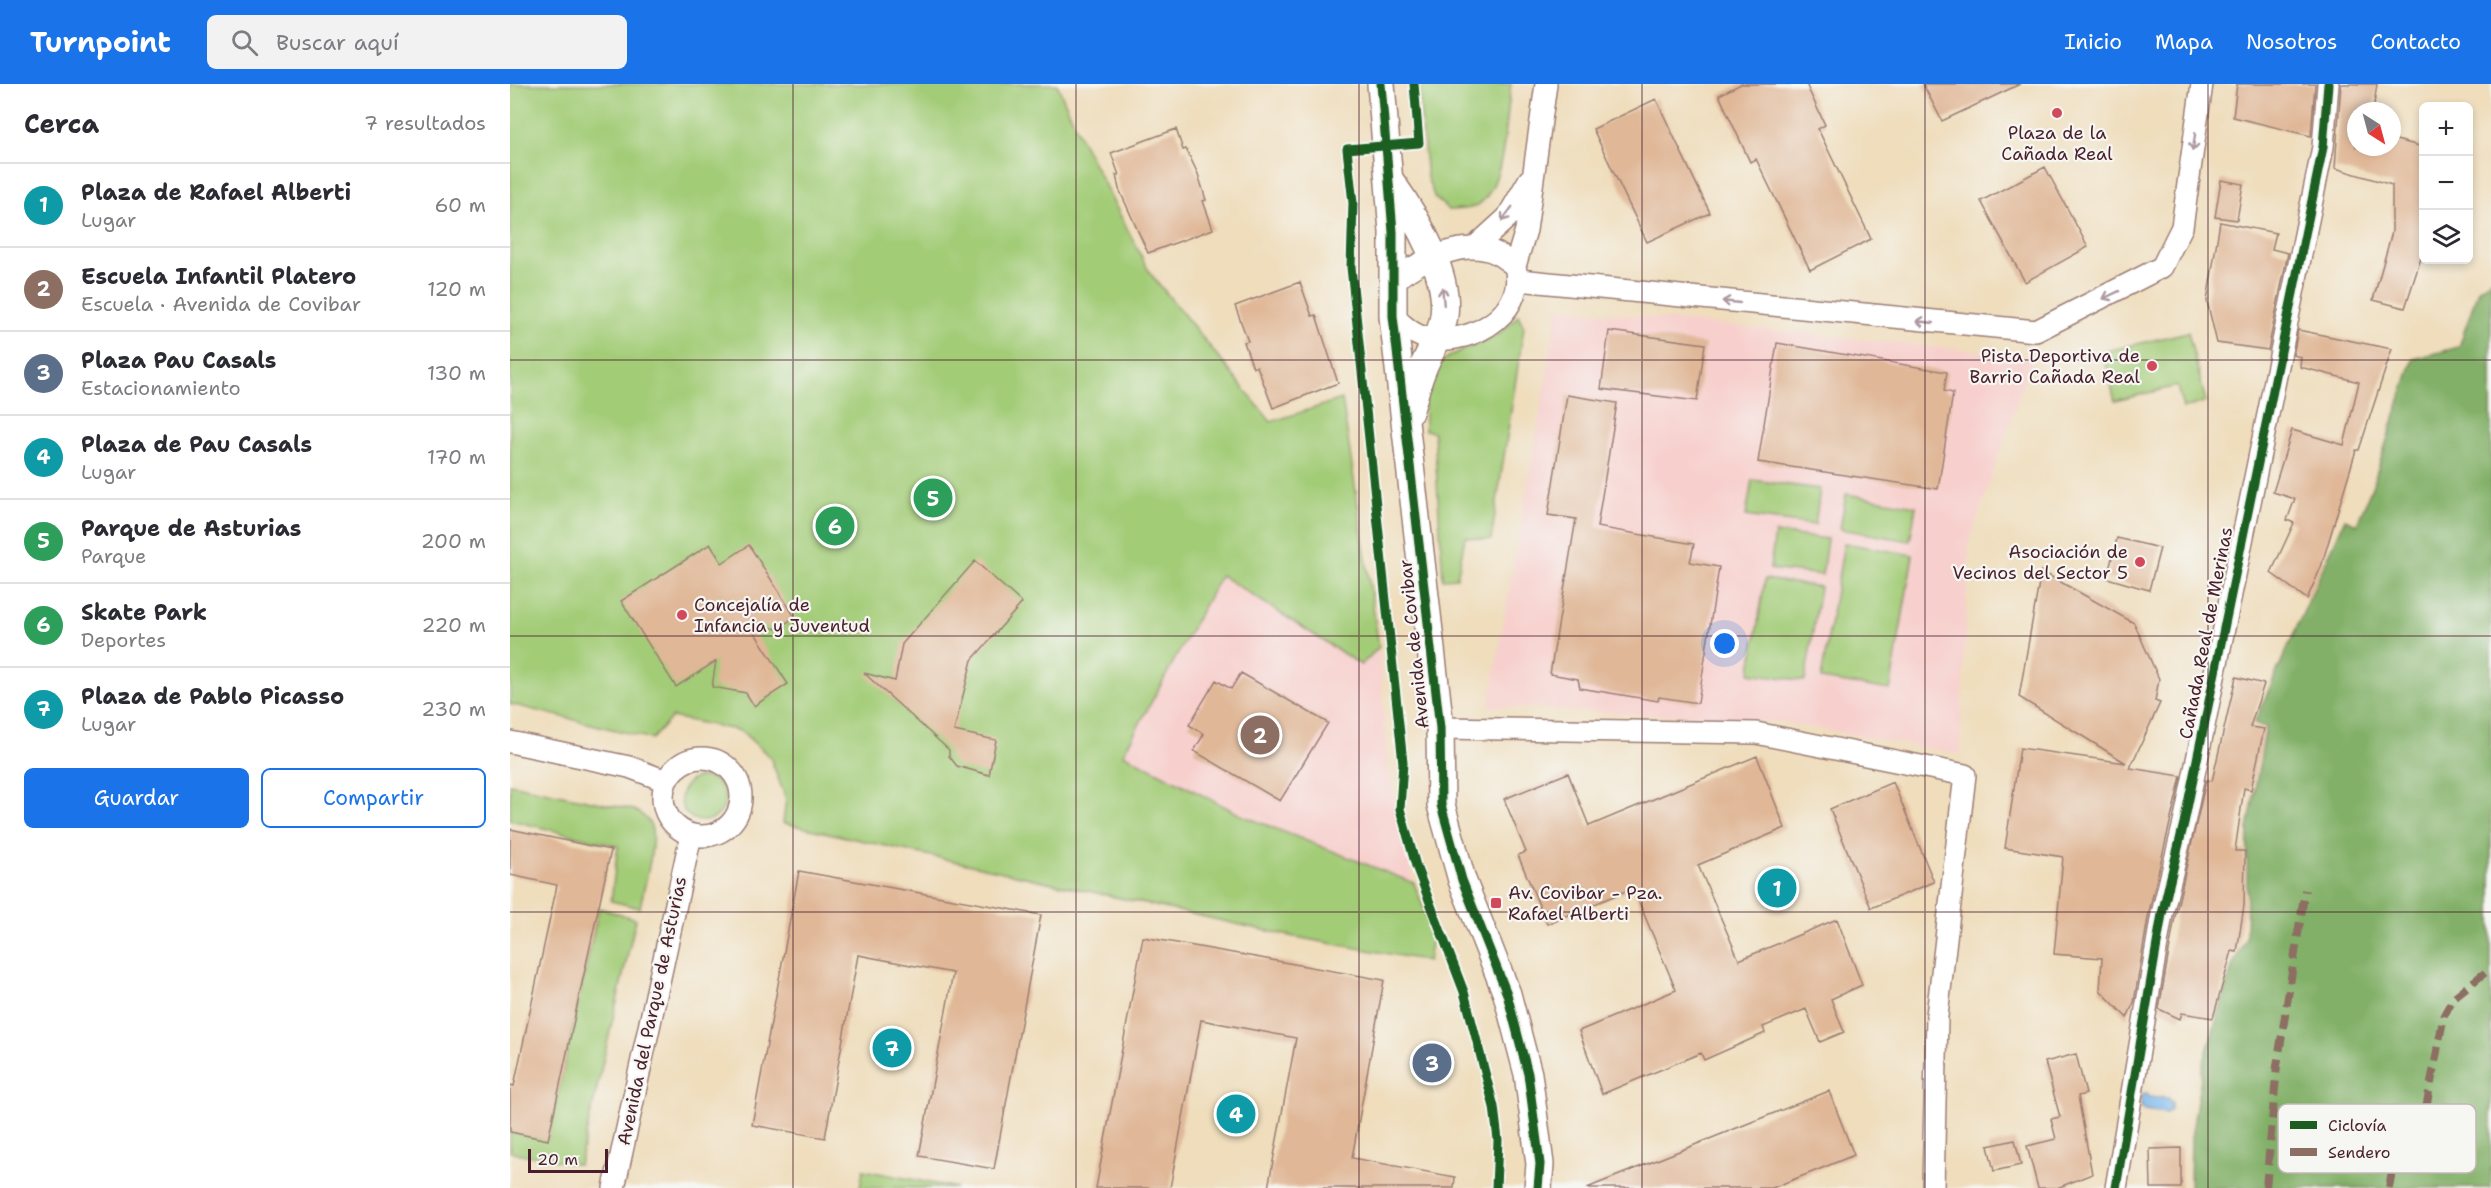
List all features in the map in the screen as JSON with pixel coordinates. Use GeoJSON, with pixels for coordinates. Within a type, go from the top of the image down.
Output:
{"type":"FeatureCollection","features":[{"type":"Feature","properties":{"kind":"street","name":"Avenida de Covibar"},"geometry":{"type":"LineString","coordinates":[[1381,84],[1390,181],[1394,316],[1440,728],[1441,805],[1462,880],[1507,994],[1528,1074],[1540,1164],[1538,1188]]}},
{"type":"Feature","properties":{"kind":"street"},"geometry":{"type":"LineString","coordinates":[[1394,316],[1408,330],[1421,336],[1460,337],[1484,329],[1497,320],[1512,302],[1527,230],[1532,174],[1546,84]]}},
{"type":"Feature","properties":{"kind":"street"},"geometry":{"type":"LineString","coordinates":[[1394,281],[1411,267],[1432,256],[1474,248],[1494,252],[1517,273],[1982,328],[2037,331],[2162,267],[2182,227],[2202,84]]}},
{"type":"Feature","properties":{"kind":"street","name":"Cañada Real de Merinas"},"geometry":{"type":"LineString","coordinates":[[2116,1188],[2162,914],[2184,823],[2323,147],[2328,84]]}},
{"type":"Feature","properties":{"kind":"street"},"geometry":{"type":"LineString","coordinates":[[1474,248],[1507,218],[1532,174]]}},
{"type":"Feature","properties":{"kind":"street","name":"Avenida de Covibar"},"geometry":{"type":"LineString","coordinates":[[1390,181],[1405,202],[1432,256],[1445,292],[1444,320],[1421,372],[1406,420]]}},
{"type":"Feature","properties":{"kind":"street"},"geometry":{"type":"LineString","coordinates":[[1440,728],[1756,734],[1965,775],[1937,1016],[1933,1188]]}},
{"type":"Feature","properties":{"kind":"street"},"geometry":{"type":"LineString","coordinates":[[510,742],[629,767],[666,781]]}},
{"type":"Feature","properties":{"kind":"street"},"geometry":{"type":"LineString","coordinates":[[702,758],[720,762],[738,780],[741,793],[736,817],[716,833],[691,835],[679,829],[667,813],[663,794],[666,781],[684,763],[702,758]]}},
{"type":"Feature","properties":{"kind":"street","name":"Avenida del Parque de Asturias"},"geometry":{"type":"LineString","coordinates":[[614,1188],[691,835]]}},
{"type":"Feature","properties":{"kind":"shaded area"},"geometry":{"type":"Polygon","coordinates":[[[1558,308],[2032,357],[1969,543],[1960,754],[1781,722],[1489,706],[1558,308]]]}},
{"type":"Feature","properties":{"kind":"shaded area"},"geometry":{"type":"Polygon","coordinates":[[[1221,574],[1360,665],[1379,647],[1388,770],[1414,883],[1241,815],[1123,755],[1221,574]]]}},
{"type":"Feature","properties":{"kind":"green space"},"geometry":{"type":"Polygon","coordinates":[[[510,84],[1057,84],[1081,139],[1150,273],[1271,422],[1342,399],[1379,647],[1361,665],[1221,575],[1123,754],[1241,815],[1414,883],[1433,932],[1428,961],[1290,936],[783,823],[786,799],[770,757],[741,731],[672,717],[652,739],[510,704],[510,84]]]}},
{"type":"Feature","properties":{"kind":"green space"},"geometry":{"type":"Polygon","coordinates":[[[1418,84],[1511,84],[1499,169],[1486,197],[1476,206],[1449,210],[1435,198],[1427,178],[1418,84]]]}},
{"type":"Feature","properties":{"kind":"green space"},"geometry":{"type":"Polygon","coordinates":[[[2491,279],[2491,1188],[2190,1188],[2191,1138],[2203,1065],[2233,964],[2246,938],[2248,829],[2266,727],[2254,723],[2345,519],[2357,524],[2372,487],[2413,359],[2459,347],[2478,290],[2491,279]]]}},
{"type":"Feature","properties":{"kind":"green space"},"geometry":{"type":"Polygon","coordinates":[[[1518,315],[1524,327],[1491,540],[1465,537],[1457,578],[1443,579],[1434,432],[1425,430],[1427,388],[1438,366],[1445,359],[1498,335],[1518,315]]]}},
{"type":"Feature","properties":{"kind":"green space","name":"Pista Deportiva de Barrio Cañada Real"},"geometry":{"type":"Polygon","coordinates":[[[2188,332],[2206,402],[2183,408],[2177,386],[2115,401],[2103,352],[2188,332]]]}},
{"type":"Feature","properties":{"kind":"green space"},"geometry":{"type":"Polygon","coordinates":[[[1752,480],[1820,489],[1815,525],[1746,516],[1752,480]]]}},
{"type":"Feature","properties":{"kind":"green space"},"geometry":{"type":"Polygon","coordinates":[[[1846,494],[1916,506],[1910,541],[1840,529],[1846,494]]]}},
{"type":"Feature","properties":{"kind":"green space"},"geometry":{"type":"Polygon","coordinates":[[[1775,533],[1827,539],[1822,575],[1770,569],[1775,533]]]}},
{"type":"Feature","properties":{"kind":"green space"},"geometry":{"type":"Polygon","coordinates":[[[1844,543],[1913,555],[1890,690],[1821,679],[1844,543]]]}},
{"type":"Feature","properties":{"kind":"green space"},"geometry":{"type":"Polygon","coordinates":[[[1765,579],[1820,587],[1805,681],[1750,673],[1765,579]]]}},
{"type":"Feature","properties":{"kind":"green space"},"geometry":{"type":"Polygon","coordinates":[[[703,777],[718,784],[725,799],[718,814],[703,821],[688,814],[681,799],[688,784],[703,777]]]}},
{"type":"Feature","properties":{"kind":"green space"},"geometry":{"type":"Polygon","coordinates":[[[510,784],[634,810],[646,818],[651,826],[652,844],[640,908],[611,901],[618,846],[510,820],[510,784]]]}},
{"type":"Feature","properties":{"kind":"green space"},"geometry":{"type":"Polygon","coordinates":[[[599,908],[636,919],[579,1165],[510,1152],[510,1132],[548,1139],[599,908]]]}},
{"type":"Feature","properties":{"kind":"green space"},"geometry":{"type":"Polygon","coordinates":[[[863,1170],[957,1188],[860,1188],[863,1170]]]}},
{"type":"Feature","properties":{"kind":"water"},"geometry":{"type":"Polygon","coordinates":[[[2142,1094],[2148,1094],[2148,1097],[2168,1098],[2172,1102],[2171,1109],[2166,1113],[2144,1110],[2141,1106],[2142,1094]]]}},
{"type":"Feature","properties":{"kind":"building"},"geometry":{"type":"Polygon","coordinates":[[[1741,84],[1806,84],[1825,125],[1818,129],[1871,239],[1810,270],[1756,159],[1750,162],[1719,95],[1741,84]]]}},
{"type":"Feature","properties":{"kind":"building"},"geometry":{"type":"Polygon","coordinates":[[[1923,84],[2020,84],[1942,121],[1923,84]]]}},
{"type":"Feature","properties":{"kind":"building"},"geometry":{"type":"Polygon","coordinates":[[[2237,84],[2315,84],[2311,136],[2233,117],[2237,84]]]}},
{"type":"Feature","properties":{"kind":"building"},"geometry":{"type":"Polygon","coordinates":[[[2341,84],[2377,84],[2374,102],[2347,102],[2347,156],[2401,156],[2401,141],[2419,146],[2419,264],[2405,308],[2373,300],[2392,232],[2392,185],[2335,168],[2341,84]]]}},
{"type":"Feature","properties":{"kind":"building"},"geometry":{"type":"Polygon","coordinates":[[[1656,99],[1710,213],[1647,242],[1593,129],[1656,99]]]}},
{"type":"Feature","properties":{"kind":"building"},"geometry":{"type":"Polygon","coordinates":[[[1176,129],[1183,150],[1186,149],[1198,174],[1206,200],[1203,201],[1213,229],[1148,253],[1119,189],[1116,175],[1119,175],[1111,153],[1176,129]]]}},
{"type":"Feature","properties":{"kind":"building"},"geometry":{"type":"Polygon","coordinates":[[[2045,167],[2088,247],[2025,282],[1981,201],[2045,167]]]}},
{"type":"Feature","properties":{"kind":"building"},"geometry":{"type":"Polygon","coordinates":[[[2221,180],[2243,184],[2237,220],[2215,217],[2221,180]]]}},
{"type":"Feature","properties":{"kind":"building"},"geometry":{"type":"Polygon","coordinates":[[[2220,222],[2276,233],[2272,249],[2288,253],[2268,350],[2217,343],[2207,301],[2220,222]]]}},
{"type":"Feature","properties":{"kind":"building"},"geometry":{"type":"Polygon","coordinates":[[[1300,282],[1312,316],[1316,315],[1338,383],[1273,408],[1257,366],[1253,368],[1244,342],[1248,341],[1235,306],[1300,282]]]}},
{"type":"Feature","properties":{"kind":"building"},"geometry":{"type":"Polygon","coordinates":[[[2298,330],[2392,349],[2359,450],[2356,450],[2321,567],[2307,599],[2271,573],[2294,523],[2287,520],[2295,499],[2273,492],[2292,430],[2344,445],[2359,382],[2300,367],[2301,357],[2293,355],[2298,330]]]}},
{"type":"Feature","properties":{"kind":"building"},"geometry":{"type":"Polygon","coordinates":[[[1609,331],[1705,344],[1697,401],[1601,389],[1609,331]]]}},
{"type":"Feature","properties":{"kind":"building"},"geometry":{"type":"Polygon","coordinates":[[[1777,343],[1947,372],[1944,391],[1953,393],[1938,489],[1758,462],[1777,343]]]}},
{"type":"Feature","properties":{"kind":"building"},"geometry":{"type":"Polygon","coordinates":[[[1567,395],[1617,403],[1597,527],[1694,544],[1690,562],[1719,567],[1698,703],[1659,697],[1658,701],[1580,688],[1578,679],[1550,674],[1576,519],[1548,515],[1567,395]]]}},
{"type":"Feature","properties":{"kind":"building","name":"Asociación de Vecinos del Sector 5"},"geometry":{"type":"Polygon","coordinates":[[[2117,538],[2160,548],[2149,590],[2107,578],[2117,538]]]}},
{"type":"Feature","properties":{"kind":"building","name":"Concejalía de Infancia y Juventud"},"geometry":{"type":"Polygon","coordinates":[[[710,544],[722,563],[749,545],[795,617],[777,629],[749,624],[788,684],[754,706],[746,693],[712,687],[716,661],[676,687],[621,601],[710,544]]]}},
{"type":"Feature","properties":{"kind":"building"},"geometry":{"type":"Polygon","coordinates":[[[975,561],[1022,603],[972,660],[954,731],[996,740],[989,775],[957,766],[949,756],[949,750],[864,673],[895,681],[902,644],[975,561]]]}},
{"type":"Feature","properties":{"kind":"building"},"geometry":{"type":"Polygon","coordinates":[[[2041,571],[2134,623],[2159,679],[2155,701],[2160,703],[2130,768],[2181,776],[2149,912],[2134,1002],[2127,1018],[2100,990],[2102,958],[2054,954],[2063,857],[2005,848],[2020,748],[2126,763],[2019,697],[2041,571]]]}},
{"type":"Feature","properties":{"kind":"building"},"geometry":{"type":"Polygon","coordinates":[[[1241,673],[1328,723],[1280,801],[1194,751],[1204,734],[1189,725],[1216,680],[1231,689],[1241,673]]]}},
{"type":"Feature","properties":{"kind":"building"},"geometry":{"type":"Polygon","coordinates":[[[2236,677],[2264,684],[2250,727],[2264,729],[2251,790],[2244,788],[2235,851],[2245,851],[2244,905],[2237,952],[2232,951],[2213,1018],[2182,1013],[2180,1019],[2159,1009],[2175,917],[2206,780],[2212,781],[2236,677]]]}},
{"type":"Feature","properties":{"kind":"building"},"geometry":{"type":"Polygon","coordinates":[[[1757,756],[1785,828],[1698,865],[1739,960],[1837,919],[1862,985],[1831,999],[1844,1032],[1820,1042],[1806,1009],[1763,1027],[1765,1033],[1704,1060],[1701,1053],[1602,1094],[1579,1031],[1676,990],[1633,888],[1547,924],[1518,855],[1526,852],[1504,799],[1568,773],[1589,826],[1757,756]]]}},
{"type":"Feature","properties":{"kind":"building"},"geometry":{"type":"Polygon","coordinates":[[[1893,782],[1934,882],[1871,908],[1830,809],[1893,782]]]}},
{"type":"Feature","properties":{"kind":"building"},"geometry":{"type":"Polygon","coordinates":[[[510,829],[611,850],[548,1140],[510,1132],[510,1085],[514,1086],[557,885],[510,875],[510,829]]]}},
{"type":"Feature","properties":{"kind":"building"},"geometry":{"type":"Polygon","coordinates":[[[799,871],[1041,915],[994,1169],[919,1156],[953,973],[858,955],[825,1138],[752,1125],[799,871]]]}},
{"type":"Feature","properties":{"kind":"building"},"geometry":{"type":"Polygon","coordinates":[[[1143,937],[1384,980],[1352,1158],[1455,1177],[1454,1188],[1268,1188],[1296,1038],[1201,1020],[1170,1188],[1096,1188],[1143,937]]]}},
{"type":"Feature","properties":{"kind":"building"},"geometry":{"type":"Polygon","coordinates":[[[2076,1054],[2086,1094],[2078,1096],[2092,1174],[2057,1188],[2038,1188],[2027,1146],[2056,1139],[2051,1119],[2060,1117],[2045,1062],[2076,1054]]]}},
{"type":"Feature","properties":{"kind":"building"},"geometry":{"type":"Polygon","coordinates":[[[1829,1091],[1854,1155],[1815,1171],[1772,1188],[1587,1188],[1829,1091]]]}},
{"type":"Feature","properties":{"kind":"building"},"geometry":{"type":"Polygon","coordinates":[[[2015,1140],[2021,1165],[1994,1171],[1988,1146],[2015,1140]]]}},
{"type":"Feature","properties":{"kind":"building"},"geometry":{"type":"Polygon","coordinates":[[[2181,1148],[2181,1188],[2151,1188],[2150,1149],[2181,1148]]]}},
{"type":"Feature","properties":{"kind":"marked path"},"geometry":{"type":"LineString","coordinates":[[2266,1188],[2277,1066],[2305,890]]}},
{"type":"Feature","properties":{"kind":"marked path"},"geometry":{"type":"LineString","coordinates":[[2427,1104],[2444,1015],[2454,997],[2491,968]]}},
{"type":"Feature","properties":{"kind":"marked path"},"geometry":{"type":"LineString","coordinates":[[2389,1188],[2392,1173]]}},
{"type":"Feature","properties":{"kind":"cycle path"},"geometry":{"type":"LineString","coordinates":[[1381,84],[1393,232],[1393,316],[1440,728],[1441,805],[1462,880],[1507,994],[1528,1074],[1540,1164],[1538,1188]]}},
{"type":"Feature","properties":{"kind":"cycle path"},"geometry":{"type":"LineString","coordinates":[[1414,84],[1419,143],[1347,149],[1353,203],[1351,267],[1403,763],[1400,809],[1416,866],[1464,992],[1494,1107],[1498,1140],[1496,1188]]}},
{"type":"Feature","properties":{"kind":"cycle path"},"geometry":{"type":"LineString","coordinates":[[2116,1188],[2162,914],[2184,823],[2323,147],[2328,84]]}},
{"type":"Feature","properties":{"kind":"place","name":"Plaza de la Cañada Real"},"geometry":{"type":"Point","coordinates":[2057,113]}},
{"type":"Feature","properties":{"kind":"place","name":"Pista Deportiva de Barrio Cañada Real"},"geometry":{"type":"Point","coordinates":[2152,366]}},
{"type":"Feature","properties":{"kind":"place","name":"Parque de Asturias"},"geometry":{"type":"Point","coordinates":[933,498]}},
{"type":"Feature","properties":{"kind":"place","name":"Skate Park"},"geometry":{"type":"Point","coordinates":[835,526]}},
{"type":"Feature","properties":{"kind":"place","name":"Asociación de Vecinos del Sector 5"},"geometry":{"type":"Point","coordinates":[2140,562]}},
{"type":"Feature","properties":{"kind":"place","name":"Concejalía de Infancia y Juventud"},"geometry":{"type":"Point","coordinates":[682,615]}},
{"type":"Feature","properties":{"kind":"place","name":"Escuela Infantil Platero"},"geometry":{"type":"Point","coordinates":[1260,735]}},
{"type":"Feature","properties":{"kind":"place","name":"Plaza de Rafael Alberti"},"geometry":{"type":"Point","coordinates":[1777,888]}},
{"type":"Feature","properties":{"kind":"place","name":"Av. Covibar - Pza. Rafael Alberti"},"geometry":{"type":"Point","coordinates":[1496,903]}},
{"type":"Feature","properties":{"kind":"place","name":"Plaza de Pablo Picasso"},"geometry":{"type":"Point","coordinates":[892,1048]}},
{"type":"Feature","properties":{"kind":"place","name":"Plaza Pau Casals"},"geometry":{"type":"Point","coordinates":[1432,1063]}},
{"type":"Feature","properties":{"kind":"place","name":"Plaza de Pau Casals"},"geometry":{"type":"Point","coordinates":[1236,1114]}}]}
